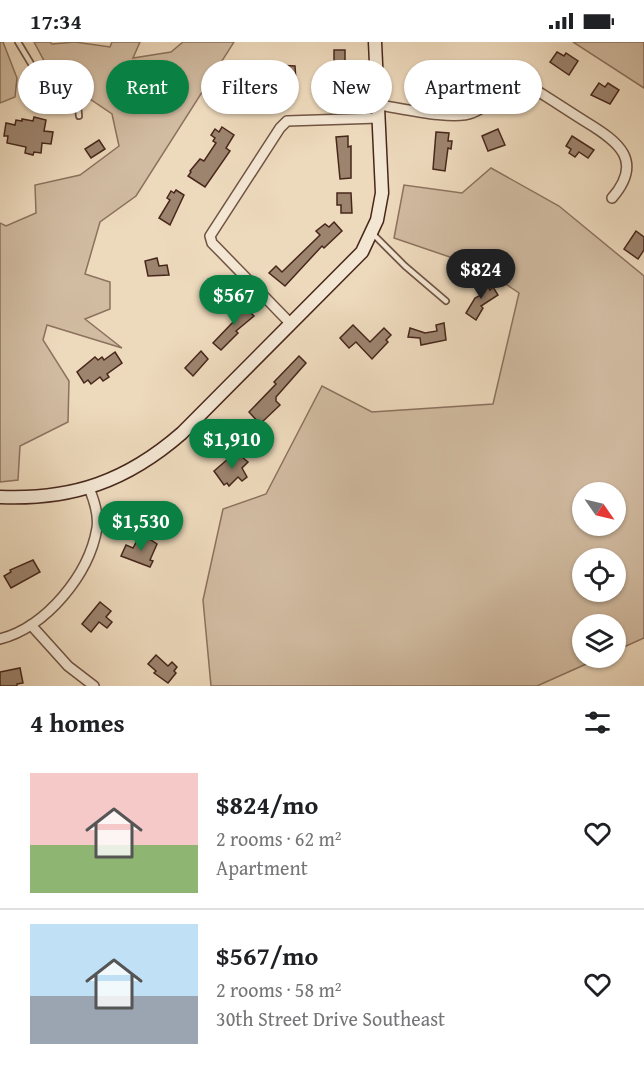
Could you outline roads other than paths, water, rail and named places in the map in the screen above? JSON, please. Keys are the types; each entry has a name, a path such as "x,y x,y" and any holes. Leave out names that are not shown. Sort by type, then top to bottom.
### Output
{"main road":[{"path":"375,42 376,60"},
{"path":"0,497 46,496 89,488 131,470 167,446 353,262 372,233 381,205 379,114"}],"street":[{"path":"392,113 458,116 471,114 509,90 528,87 620,145 629,164 622,188 612,198"},
{"path":"291,324 217,249 210,236 273,138 287,121 359,114"},
{"path":"0,639 31,625 62,597 91,550 97,526 95,503 89,488"},
{"path":"31,625 68,666 94,686"}],"lane":[{"path":"18,42 39,77 78,106 79,116"},
{"path":"372,233 446,302"}]}
